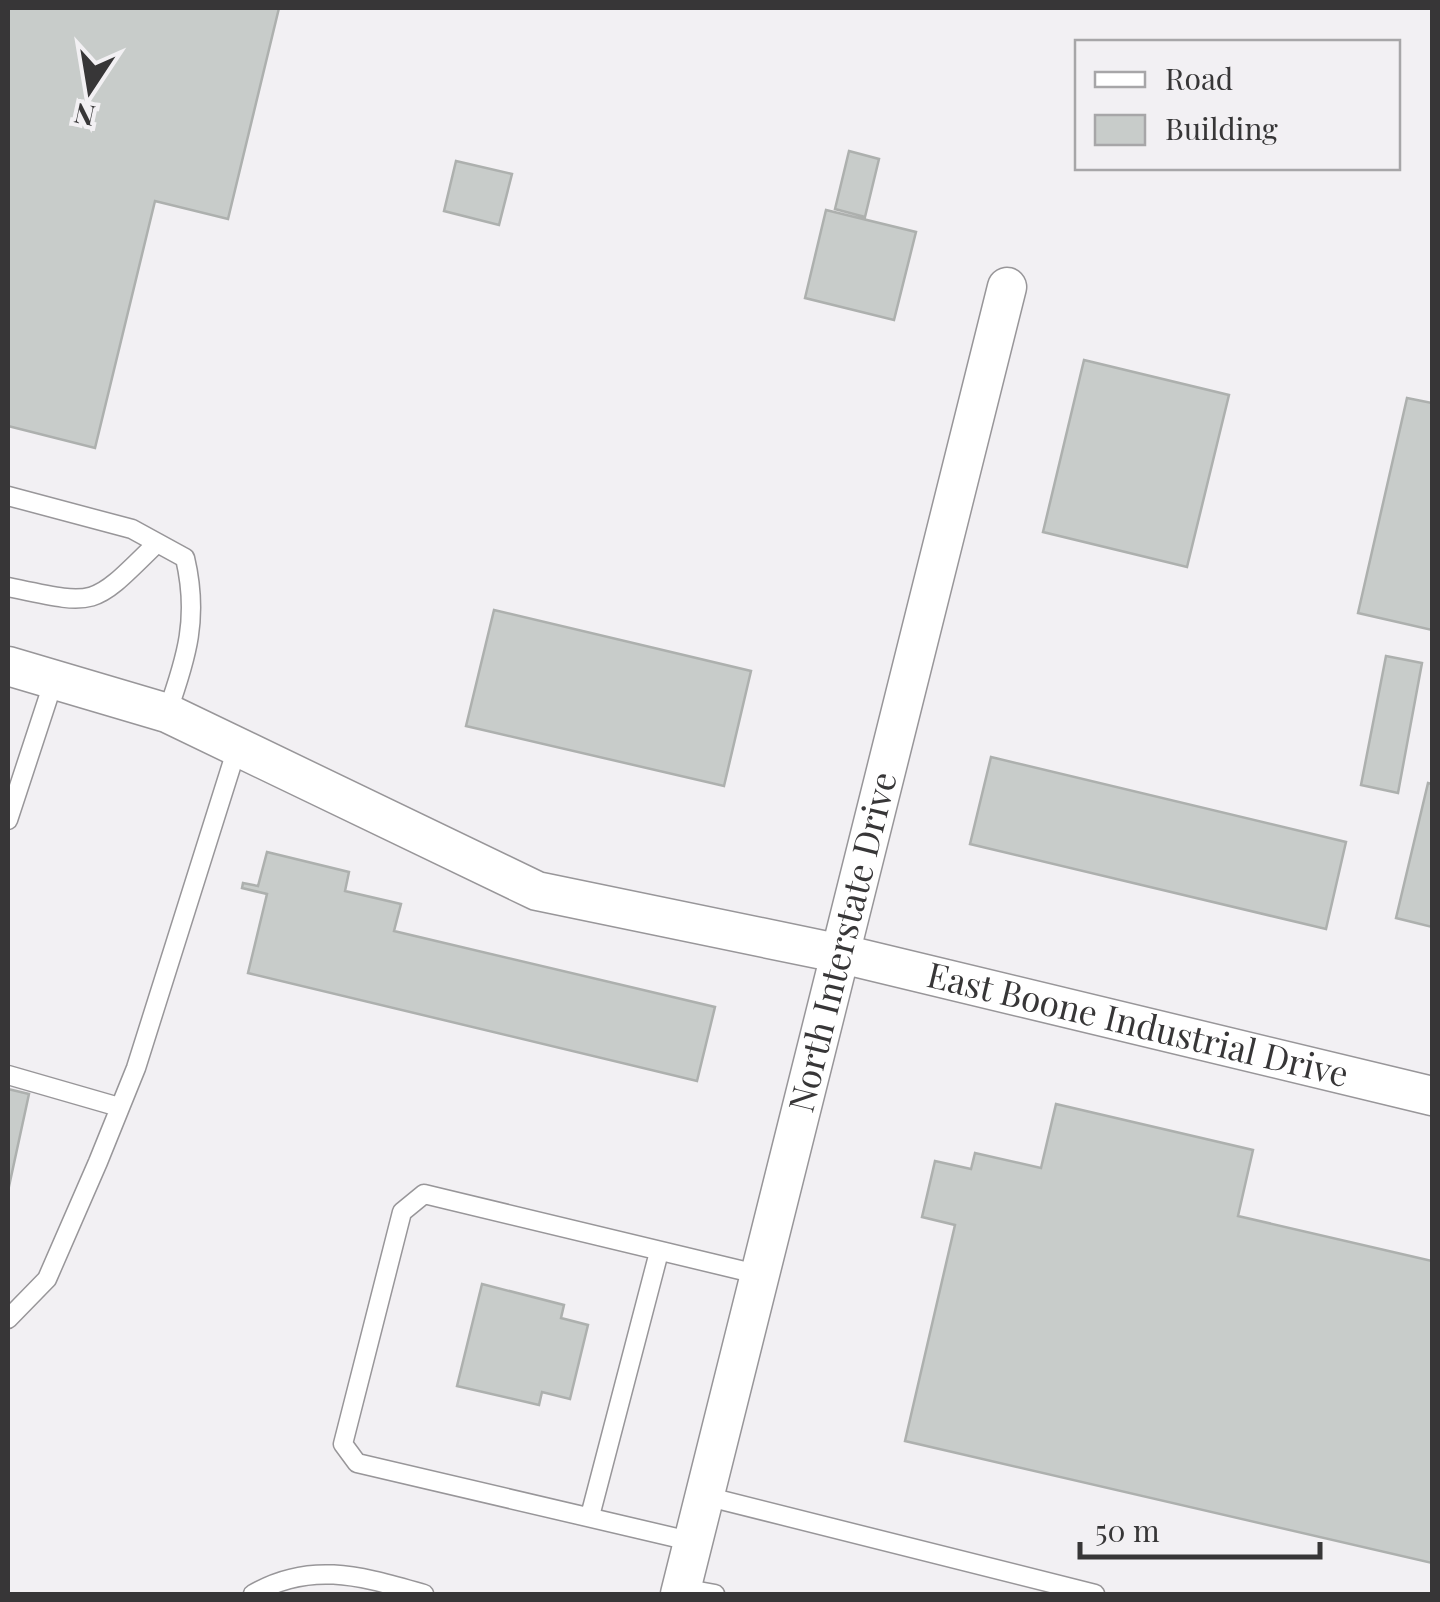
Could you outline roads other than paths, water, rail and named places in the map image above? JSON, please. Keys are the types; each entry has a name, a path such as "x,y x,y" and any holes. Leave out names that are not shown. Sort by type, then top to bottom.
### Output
{"street":[{"name":"North Interstate Drive","path":"692,1592 694,1542 705,1496 1007,287"},
{"name":"East Boone Industrial Drive","path":"8,666 167,714 537,891 842,954 1432,1096"}],"lane":[{"path":"8,496 132,529 185,558 195,600 184,664 167,714"},
{"path":"8,587 82,603 111,588 157,542"},
{"path":"8,820 54,680"},
{"path":"8,1319 47,1279 136,1068 237,748"},
{"path":"8,1075 119,1108"},
{"path":"694,1542 356,1464 343,1444 402,1212 424,1194 761,1275"},
{"path":"590,1516 659,1252"},
{"path":"705,1496 1095,1594"},
{"path":"253,1594 273,1583 331,1571 424,1594"}]}
